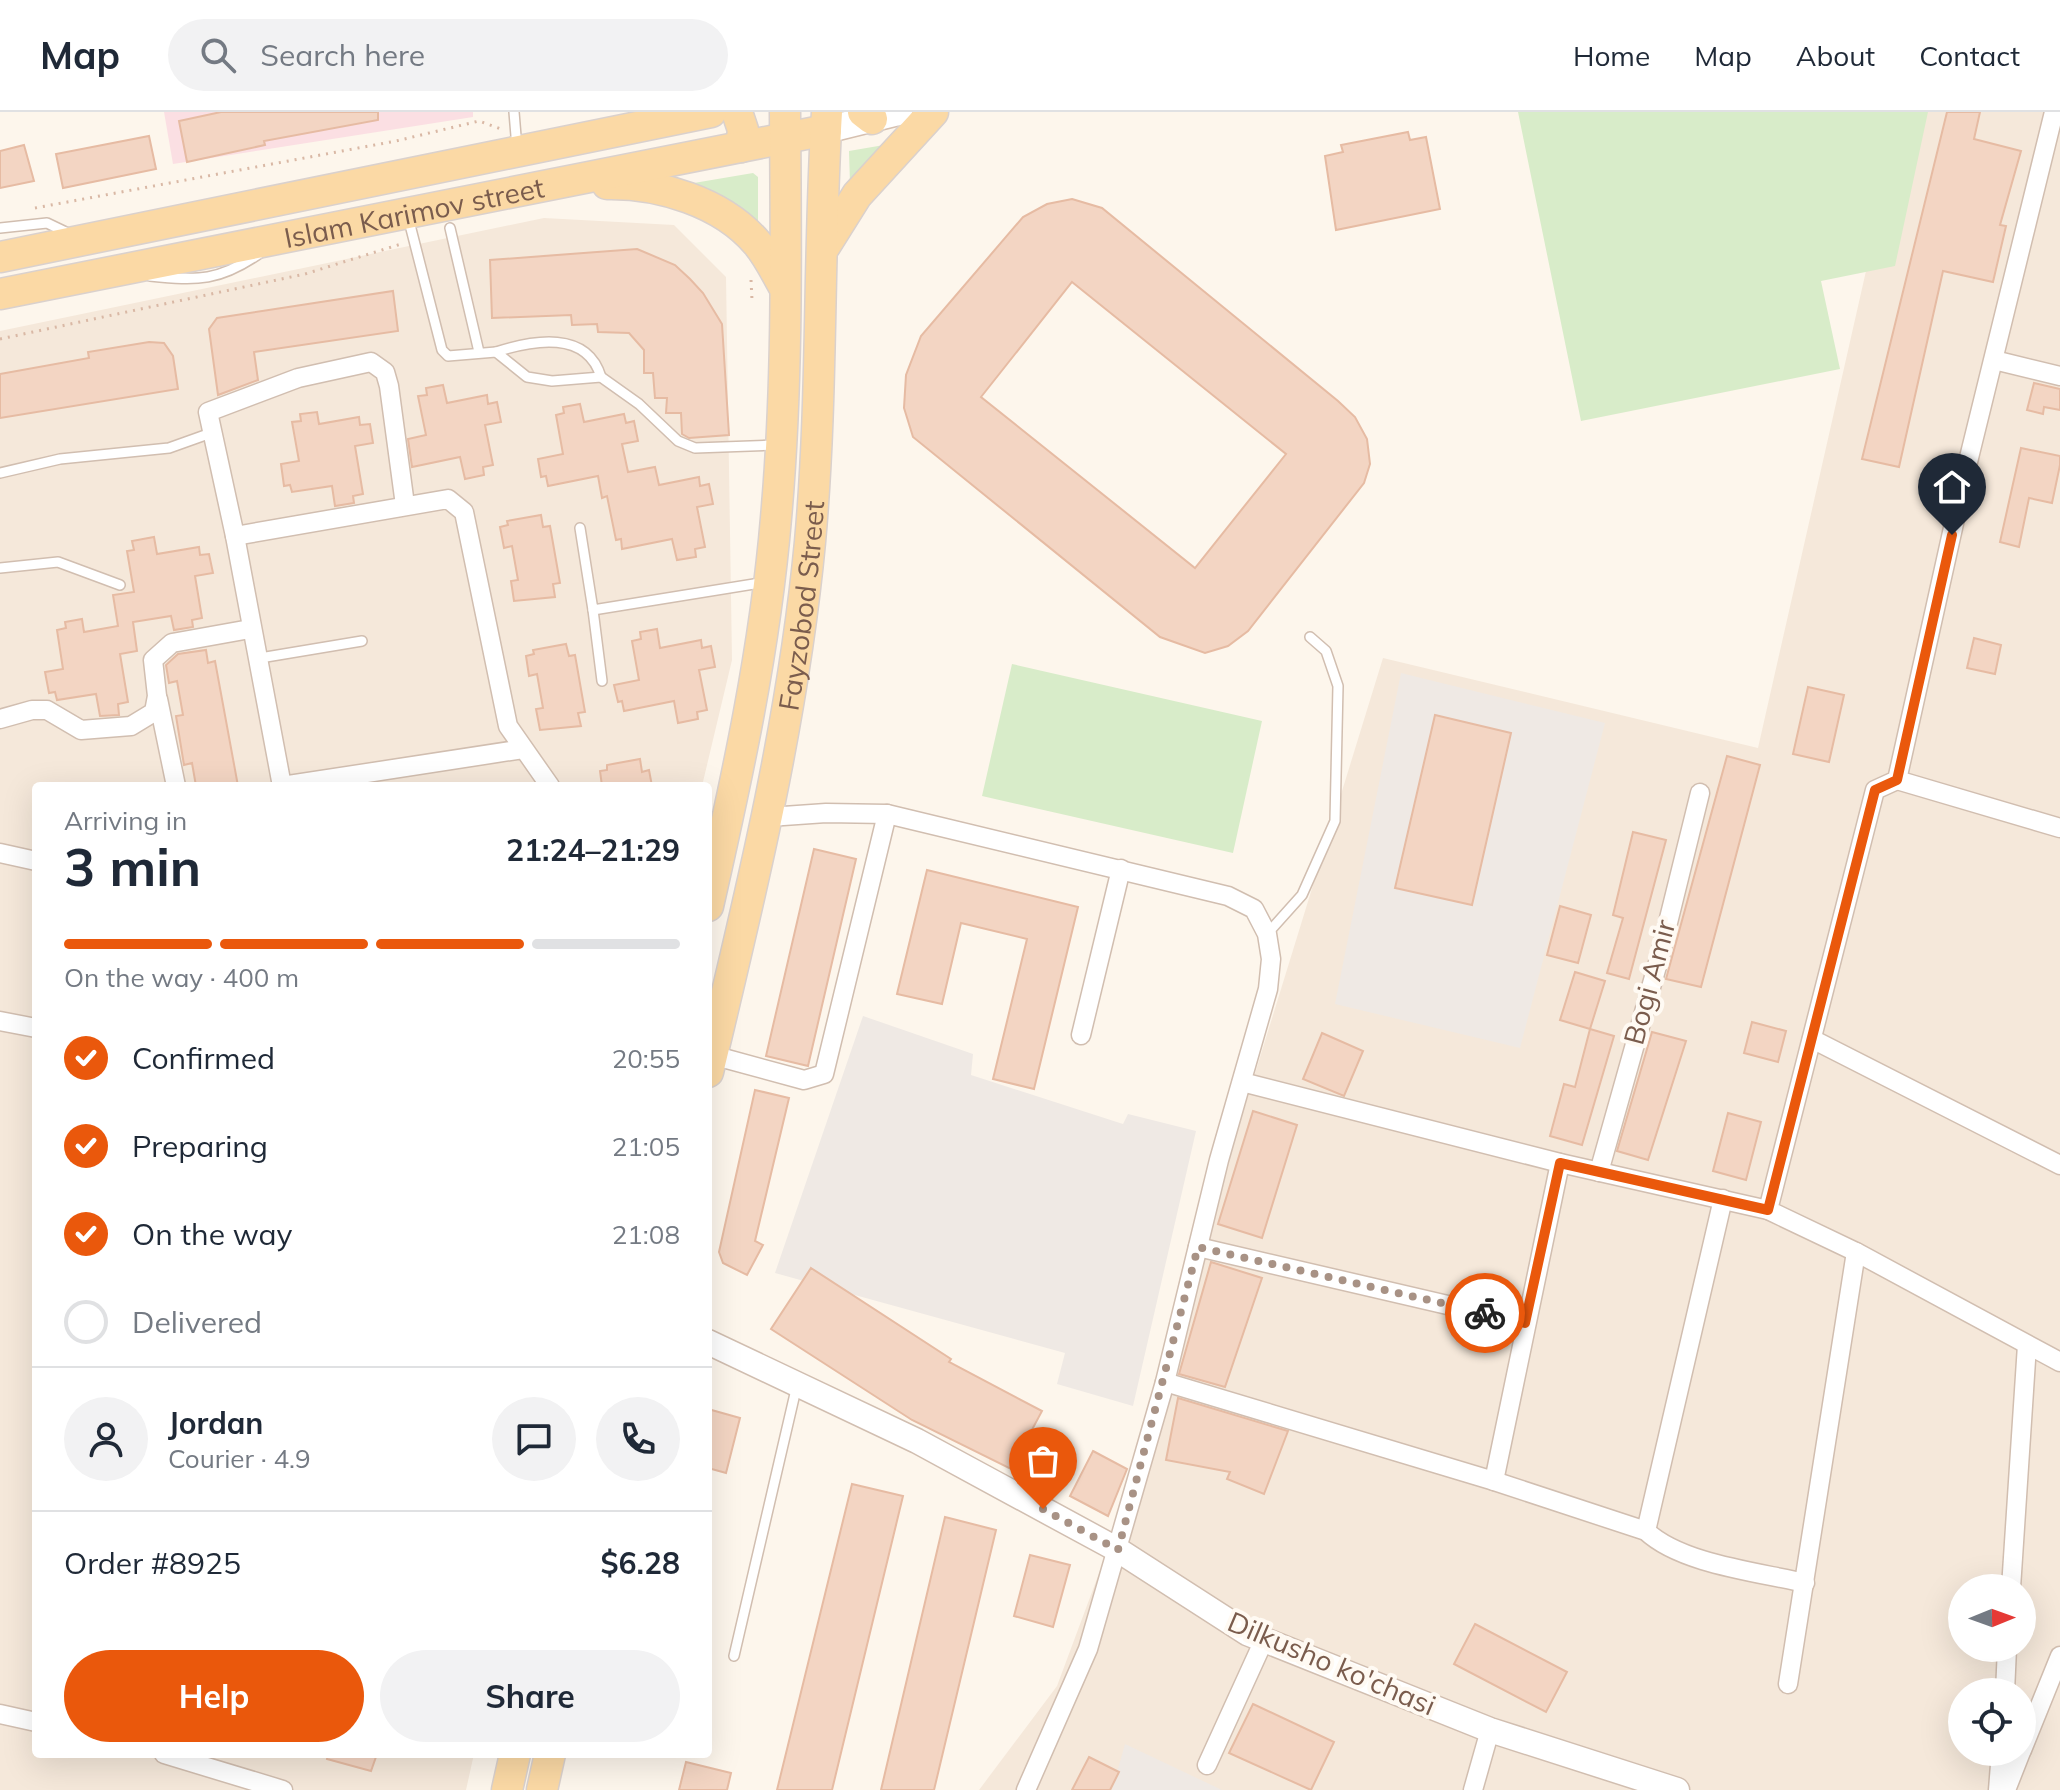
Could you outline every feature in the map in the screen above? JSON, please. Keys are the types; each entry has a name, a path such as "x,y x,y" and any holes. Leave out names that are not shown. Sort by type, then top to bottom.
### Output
{"main road":[{"path":"575,141 625,112"},
{"name":"Islam Karimov street","path":"0,257 711,112"},
{"path":"737,112 743,130 741,147"},
{"path":"824,248 857,195 933,112"},
{"path":"826,121 878,114"},
{"name":"Islam Karimov street","path":"0,294 741,147 785,125 826,121"},
{"name":"Fayzobod Street","path":"712,1056 769,817 810,542 824,248 826,121"},
{"name":"Fayzobod Street","path":"712,882 746,738 769,582 781,444 785,125"},
{"path":"541,185 633,183 692,199 717,211 756,242 784,288"},
{"path":"507,1790 514,1758"},
{"path":"542,1790 549,1758"}],"street":[{"path":"1897,780 2054,112"},
{"path":"1994,360 2060,376"},
{"path":"281,782 260,658 250,629 235,536 208,412 298,378 371,362 385,372 389,386 405,505"},
{"path":"235,536 448,499 464,512 508,726 547,782"},
{"path":"175,782 157,696 153,660 172,643 250,629"},
{"path":"0,719 32,710 47,710 81,730 131,726 154,712 157,696"},
{"path":"308,782 523,749"},
{"path":"1768,1210 1875,790 1897,780 2060,828"},
{"path":"1599,1172 1659,959 1700,793"},
{"path":"769,817 826,813 887,814 1228,896 1254,909 1267,934 1271,974 1118,1550 1088,1649 1026,1790"},
{"path":"712,1064 804,1080 824,1074 887,814"},
{"path":"0,853 32,860"},
{"path":"1081,1035 1121,869"},
{"path":"0,1021 32,1027"},
{"path":"1812,1039 2060,1165"},
{"path":"1242,1082 1560,1163 1768,1210 1856,1252 2060,1362"},
{"path":"1494,1481 1560,1163"},
{"path":"1646,1531 1723,1199"},
{"path":"1198,1247 1525,1323"},
{"path":"1788,1684 1856,1252"},
{"name":"Dilkusho ko'chasi","path":"712,1344 917,1441 1118,1550 1247,1633 1490,1730 1663,1788"},
{"path":"2012,1574 2027,1345"},
{"path":"1165,1382 1494,1481 1646,1531 1660,1544 1690,1555 1805,1583"},
{"path":"1207,1765 1264,1640"},
{"path":"2036,1717 2059,1661"},
{"path":"0,1714 32,1721"},
{"path":"1473,1790 1490,1730"},
{"path":"177,1758 279,1790"},
{"path":"1998,1790 2000,1766"},
{"path":"2006,1790 2016,1766"}],"lane":[{"path":"514,112 517,154"},
{"path":"407,212 442,350 457,357 544,342 566,343 582,348 598,365 601,377"},
{"path":"0,228 47,223 81,242"},
{"path":"450,228 479,352"},
{"path":"496,352 527,377 552,381 601,377 639,404 678,441 695,448 781,444"},
{"path":"0,473 60,459 169,448 211,433"},
{"path":"580,528 602,681"},
{"path":"0,568 58,562 120,585"},
{"path":"593,610 769,582"},
{"path":"1267,934 1302,895 1335,821 1338,686 1326,651 1310,637"},
{"path":"260,658 362,641"},
{"path":"734,1656 798,1382"}],"path":[{"path":"27,210 396,141 479,121"},
{"path":"0,339 305,274 407,242"},
{"path":"750,275 752,300"}],"shaded area":[{"path":"164,112 473,112 473,117 173,164"},
{"path":"1902,112 2060,112 2060,1790 979,1790 1057,1686 1111,1541 1383,658 1758,748"},
{"path":"544,218 674,225 726,277 732,660 703,782 32,782 32,1758 473,1758 466,1790 0,1790 0,331"},
{"path":"1401,673 1605,723 1520,1048 1335,1004"},
{"path":"863,1016 973,1054 971,1075 1123,1124 1128,1114 1196,1131 1133,1406 1057,1384 1065,1353 775,1273"},
{"path":"1125,1744 1222,1790 1112,1790"}],"green space":[{"path":"1518,112 1928,112 1895,266 1821,281 1840,369 1581,421"},
{"path":"884,145 850,184 849,151"},
{"path":"753,173 758,177 758,225 688,184"},
{"path":"1012,664 1262,721 1233,853 982,796"}],"building":[{"path":"221,112 378,112 378,120 264,141 265,145 187,162 179,121"},
{"path":"1947,112 1980,112 1974,139 2021,151 2000,225 2006,226 1993,282 1943,271 1899,467 1862,459"},
{"path":"1408,132 1410,140 1426,137 1440,209 1336,230 1325,156 1343,152 1341,145"},
{"path":"149,136 156,169 63,188 56,154"},
{"path":"24,145 34,181 0,188 0,151"},
{"path":"1072,199 1102,208 1338,401 1355,417 1367,439 1370,464 1364,483 1248,631 1228,646 1205,653 1160,637 913,437 904,408 906,375 921,336 1023,217 1047,204","holes":["1072,282 1286,454 1195,568 981,397"]},
{"path":"637,249 675,265 703,293 722,324 729,435 689,438 682,434 681,413 666,413 667,398 655,398 653,373 644,373 644,350 629,333 598,332 597,324 572,325 571,315 492,318 490,260"},
{"path":"393,291 398,331 254,352 258,380 218,395 209,329 217,318"},
{"path":"149,342 164,343 173,356 178,389 0,418 0,374 89,358 88,352"},
{"path":"2034,383 2060,389 2060,410 2044,407 2043,414 2027,410"},
{"path":"443,385 447,403 487,395 488,404 497,402 501,422 485,425 493,465 483,467 484,475 465,479 460,457 412,467 408,439 426,435 418,396 427,395 426,388"},
{"path":"580,404 584,422 624,414 626,423 634,421 638,441 622,444 628,472 655,467 659,485 699,477 700,486 709,484 713,504 697,507 705,547 695,549 696,557 677,560 672,539 622,549 621,539 616,540 607,496 602,498 598,476 548,486 546,476 541,477 538,459 563,454 556,415 564,413 563,407"},
{"path":"317,412 319,424 359,417 360,425 370,424 373,443 355,446 363,494 353,496 354,503 335,506 332,486 292,492 290,485 284,486 281,464 299,461 292,422 301,421 300,414"},
{"path":"2021,448 2060,456 2060,465 2052,503 2029,498 2019,547 2000,542"},
{"path":"541,515 543,527 550,526 560,583 553,584 555,597 514,601 511,581 518,580 512,546 504,548 500,527 508,525 507,521"},
{"path":"154,537 157,554 199,547 200,555 209,554 213,573 195,576 202,618 192,620 193,627 174,630 171,616 133,622 137,651 120,654 128,702 118,704 119,715 100,716 96,694 57,700 55,692 49,693 45,672 63,669 57,630 66,628 65,622 82,619 84,632 118,626 113,595 134,592 127,551 134,550 132,541"},
{"path":"657,629 660,648 701,640 702,648 711,646 715,667 699,670 707,710 697,712 698,719 678,723 674,701 624,711 622,701 618,702 614,685 639,680 632,641 641,639 640,632"},
{"path":"1974,638 2001,645 1995,674 1967,668"},
{"path":"566,644 569,656 575,655 585,712 578,713 581,726 540,730 536,709 543,708 537,674 529,676 526,656 534,654 533,650"},
{"path":"206,650 208,663 215,661 237,782 195,782 192,763 184,765 176,716 183,715 177,681 169,683 166,665 178,654"},
{"path":"1808,687 1844,695 1829,762 1793,754"},
{"path":"1435,715 1511,733 1472,905 1395,888"},
{"path":"1727,756 1760,765 1701,987 1666,979"},
{"path":"640,759 642,772 649,770 651,782 601,782 600,771 607,770 607,765"},
{"path":"1633,832 1666,840 1629,979 1607,973 1623,918 1613,915"},
{"path":"814,849 856,859 808,1066 766,1056"},
{"path":"927,870 1078,907 1034,1089 993,1079 1027,939 961,923 942,1004 897,994"},
{"path":"1560,906 1591,915 1578,963 1547,955"},
{"path":"1575,972 1605,981 1590,1029 1560,1020"},
{"path":"1752,1022 1786,1031 1778,1062 1744,1053"},
{"path":"1590,1029 1614,1036 1582,1145 1550,1136 1564,1084 1575,1087"},
{"path":"1652,1032 1686,1041 1648,1160 1617,1151"},
{"path":"1322,1033 1363,1051 1344,1096 1303,1079"},
{"path":"755,1090 789,1098 755,1241 763,1245 747,1275 723,1263 719,1252"},
{"path":"1253,1111 1297,1125 1262,1238 1218,1224"},
{"path":"1728,1113 1761,1122 1746,1180 1713,1171"},
{"path":"1211,1262 1262,1278 1225,1387 1179,1374"},
{"path":"811,1268 951,1359 949,1362 1042,1411 1011,1469 912,1420 771,1329"},
{"path":"1178,1398 1288,1431 1264,1494 1227,1479 1230,1472 1166,1460"},
{"path":"712,1410 740,1418 726,1473 712,1469"},
{"path":"1093,1451 1127,1469 1108,1516 1070,1496"},
{"path":"852,1484 903,1496 832,1790 777,1790"},
{"path":"945,1517 996,1530 934,1790 881,1790"},
{"path":"1030,1555 1070,1565 1053,1627 1014,1616"},
{"path":"1475,1624 1567,1672 1546,1712 1454,1664"},
{"path":"1253,1704 1334,1742 1311,1790 1229,1753"},
{"path":"1089,1757 1119,1772 1110,1790 1072,1790"},
{"path":"327,1758 376,1758 371,1771"},
{"path":"686,1762 731,1773 727,1790 679,1790"}],"way so far":[{"path":"1043,1509 1118,1550 1165,1382 1198,1247 1485,1313"}],"route":[{"path":"1485,1313 1525,1323 1560,1163 1768,1210 1875,790 1897,780 1952,535"}]}
